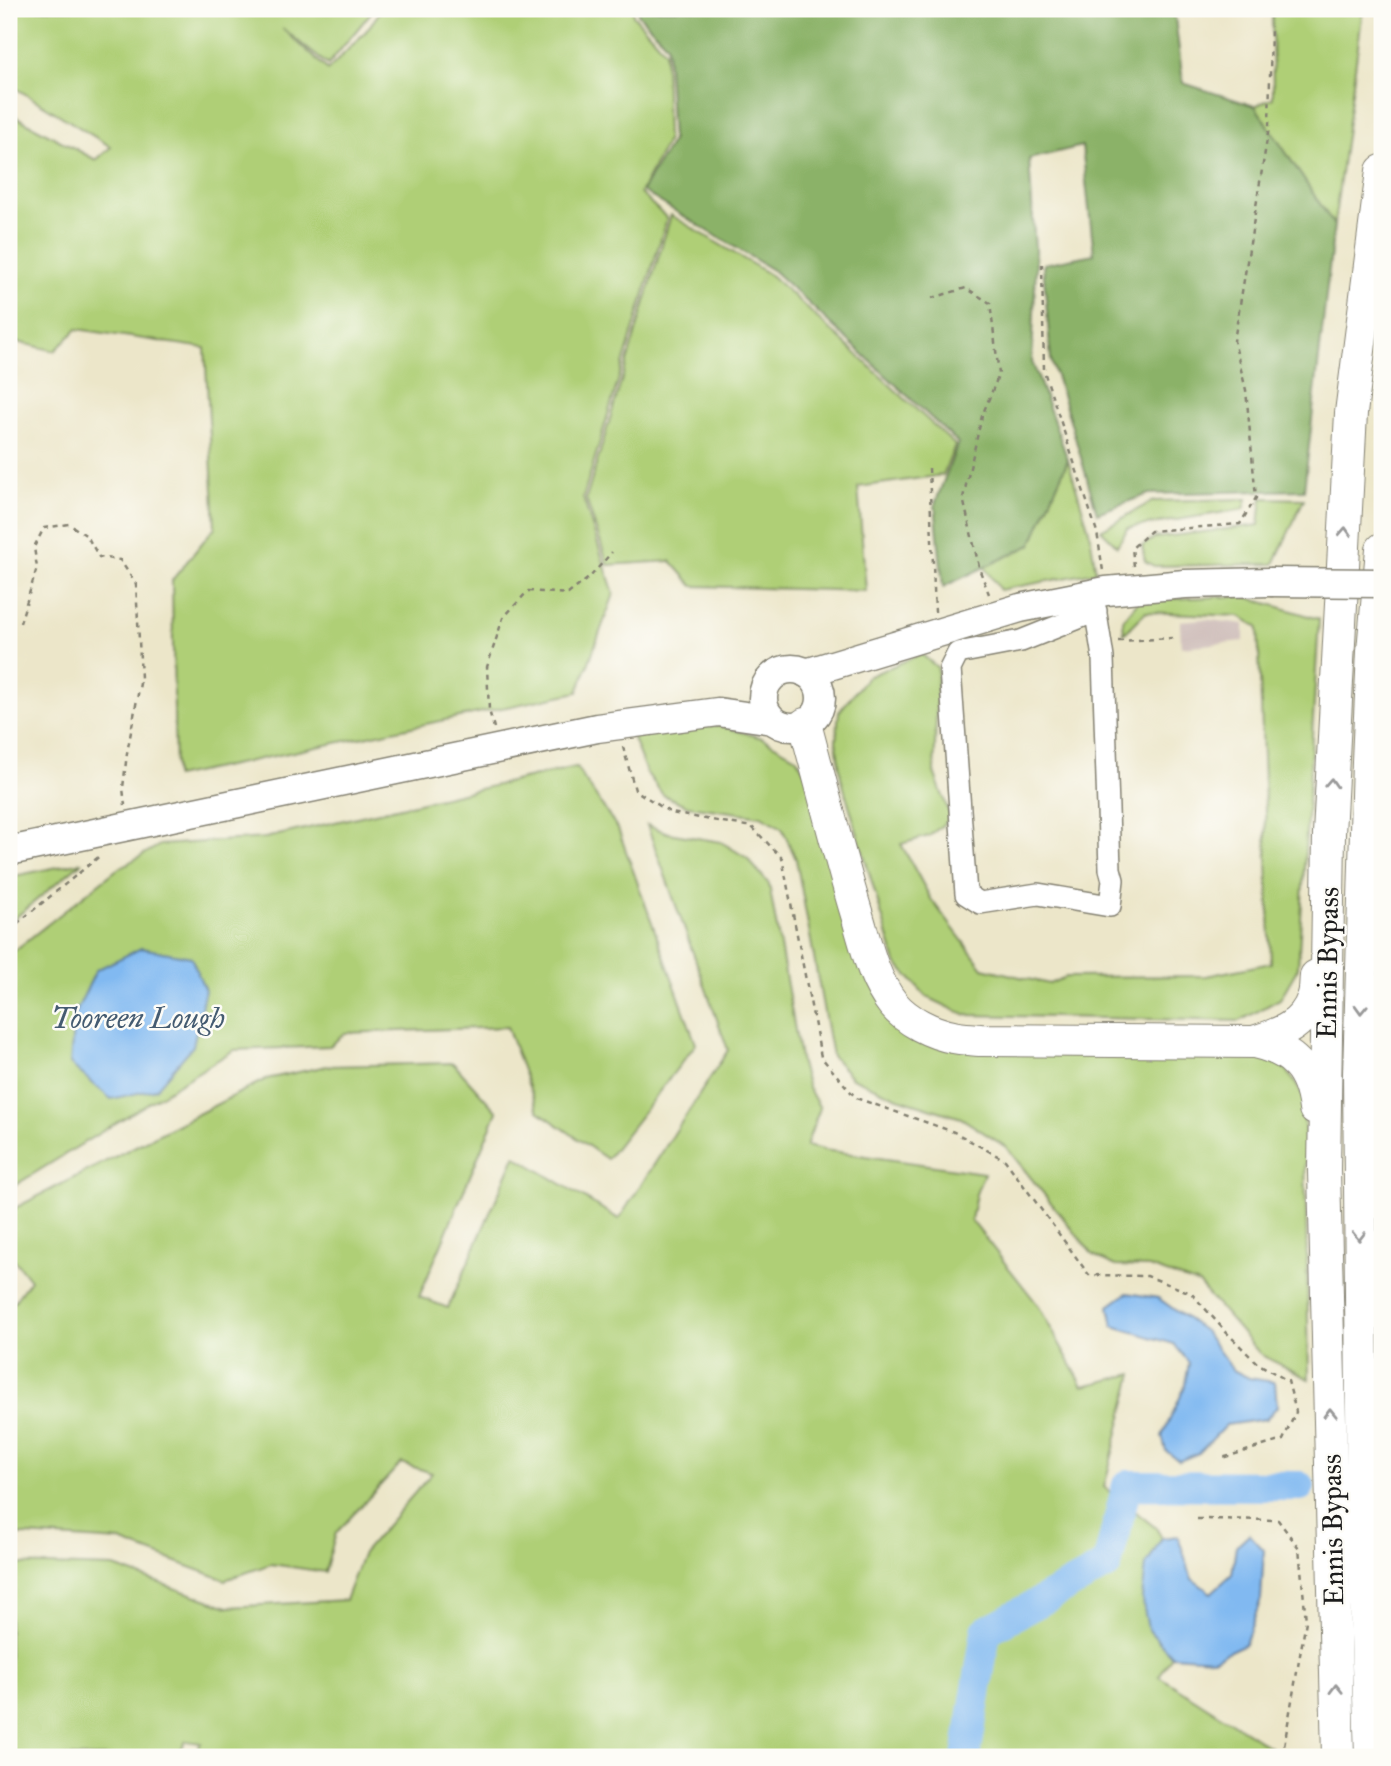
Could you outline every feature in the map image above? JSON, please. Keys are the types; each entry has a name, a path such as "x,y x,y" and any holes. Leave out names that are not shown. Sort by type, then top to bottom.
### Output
{"highway":[{"name":"Ennis Bypass","path":"1338,1757 1324,1170 1329,834 1351,413 1382,171"},
{"name":"Ennis Bypass","path":"1371,1757 1363,1513 1359,1074 1373,650 1382,549"},
{"path":"813,713 850,893 872,964 880,985 894,1005 908,1018 952,1037 980,1040 1254,1042 1271,1046 1297,1062 1307,1076 1313,1094 1324,1170"},
{"path":"1254,1042 1291,1028 1304,1015 1314,998 1329,834"}],"main road":[{"path":"806,673 1020,608 1098,599 1137,589 1185,584 1382,583"},
{"path":"9,851 597,727 718,712 773,720 784,726 797,726 813,713 859,658"},
{"path":"773,720 766,711 764,689 770,678 780,671 794,669 806,673 815,681 820,691 813,713"},
{"path":"718,712 764,689"}],"lane":[{"path":"1098,599 1103,659 1110,869 1113,880 1110,906 1038,894 980,903 966,894 950,669 958,653 1021,641 1098,599"}],"path":[{"path":"1137,589 1132,548 1152,531 1240,524 1256,498 1247,390 1234,341 1269,127 1272,26"},
{"path":"1042,264 1044,371 1097,532 1098,599"},
{"path":"932,298 966,288 990,303 999,374 982,416 962,498 980,571 997,615"},
{"path":"929,468 936,634"},
{"path":"20,622 37,568 34,547 44,528 69,524 87,536 99,557 120,560 136,584 141,678 123,788 128,827"},
{"path":"500,748 489,710 486,667 503,618 528,591 568,594 590,577 612,552"},
{"path":"1115,641 1174,638"},
{"path":"617,725 635,790 671,813 752,827 782,858 821,1057 856,1098 954,1132 1005,1160 1088,1275 1147,1276 1191,1293 1257,1363 1288,1381 1296,1412 1283,1440 1222,1458"},
{"path":"9,930 104,853"},
{"path":"1197,1519 1278,1520 1299,1548 1306,1621 1282,1757"}],"shaded area":[{"path":"1203,619 1244,624 1244,641 1181,647 1180,621"}],"green space":[{"path":"9,9 374,9 328,65 282,28 328,70 366,31 382,9 633,9 633,15 665,51 667,141 640,193 667,218 583,498 614,594 578,692 175,777 172,580 215,527 205,348 77,329 55,351 9,340 9,113 96,160 111,147 9,84"},
{"path":"638,9 1062,9 1082,17 1090,9 1174,9 1183,83 1255,106 1334,225 1304,490 1149,494 1097,513 1051,360 1043,264 1094,254 1082,146 1029,159 1036,264 1032,361 1068,460 1031,545 943,587 935,504 958,443 774,271 642,191 672,141 667,45 638,14"},
{"path":"1272,9 1363,9 1334,225 1255,106 1273,98"},
{"path":"671,215 772,276 955,445 943,475 858,487 866,591 693,586 671,561 608,565 586,499"},
{"path":"1068,460 1090,534 1096,572 1000,590 984,567 1031,545"},
{"path":"1262,498 1304,499 1274,564 1154,566 1145,561 1142,546 1155,538 1259,525"},
{"path":"1247,499 1244,509 1128,528 1117,546 1101,530 1153,501"},
{"path":"1243,596 1319,619 1298,968 1280,999 1240,1021 965,1015 927,997 896,963 841,778 836,741 839,712 867,677 921,654 938,668 934,772 951,818 929,836 901,844 931,899 983,968 1049,984 1066,977 1206,976 1271,963 1258,627 1239,616 1146,612 1124,634 1123,620 1139,600"},
{"path":"718,725 762,738 796,757 812,784 900,1028 1255,1051 1287,1070 1304,1097 1309,1379 1261,1355 1199,1284 1149,1267 1115,1266 1093,1255 1006,1147 961,1118 898,1098 852,1078 832,1056 796,859 782,828 761,816 688,806 663,795 646,772 632,736"},
{"path":"576,767 618,829 696,1044 607,1159 538,1111 507,1027 345,1033 330,1046 234,1050 9,1189 9,955 116,870 160,845 265,838"},
{"path":"647,825 668,833 721,842 747,858 769,884 801,1064 808,1088 820,1108 806,1146 984,1173 976,1194 971,1220 1038,1305 1083,1386 1133,1374 1104,1487 1156,1528 1162,1538 1146,1565 1148,1629 1172,1656 1159,1676 1270,1747 1270,1757 193,1757 201,1743 186,1741 176,1757 9,1757 9,1564 114,1567 228,1607 345,1600 363,1553 432,1473 401,1463 336,1533 325,1572 271,1564 225,1580 120,1541 9,1534 9,1309 30,1280 9,1253 9,1211 266,1079 327,1066 453,1063 497,1112 419,1297 448,1308 515,1156 619,1219 728,1050"},
{"path":"82,862 9,923 9,877"}],"water":[{"name":"Tooreen Lough","path":"141,948 191,957 205,990 193,1046 156,1089 111,1099 70,1064 74,1016 96,970"},
{"path":"1127,1293 1158,1298 1204,1331 1233,1370 1249,1378 1275,1382 1277,1407 1266,1419 1226,1425 1199,1453 1179,1461 1166,1451 1162,1436 1184,1389 1189,1363 1174,1344 1113,1326 1109,1306"},
{"path":"1249,1534 1264,1550 1261,1599 1245,1644 1213,1659 1172,1656 1148,1629 1142,1598 1146,1565 1162,1538 1178,1536 1192,1579 1211,1593 1232,1574 1236,1546"}],"waterway":[{"path":"966,1757 986,1631 1107,1565 1127,1485 1300,1486"}]}
